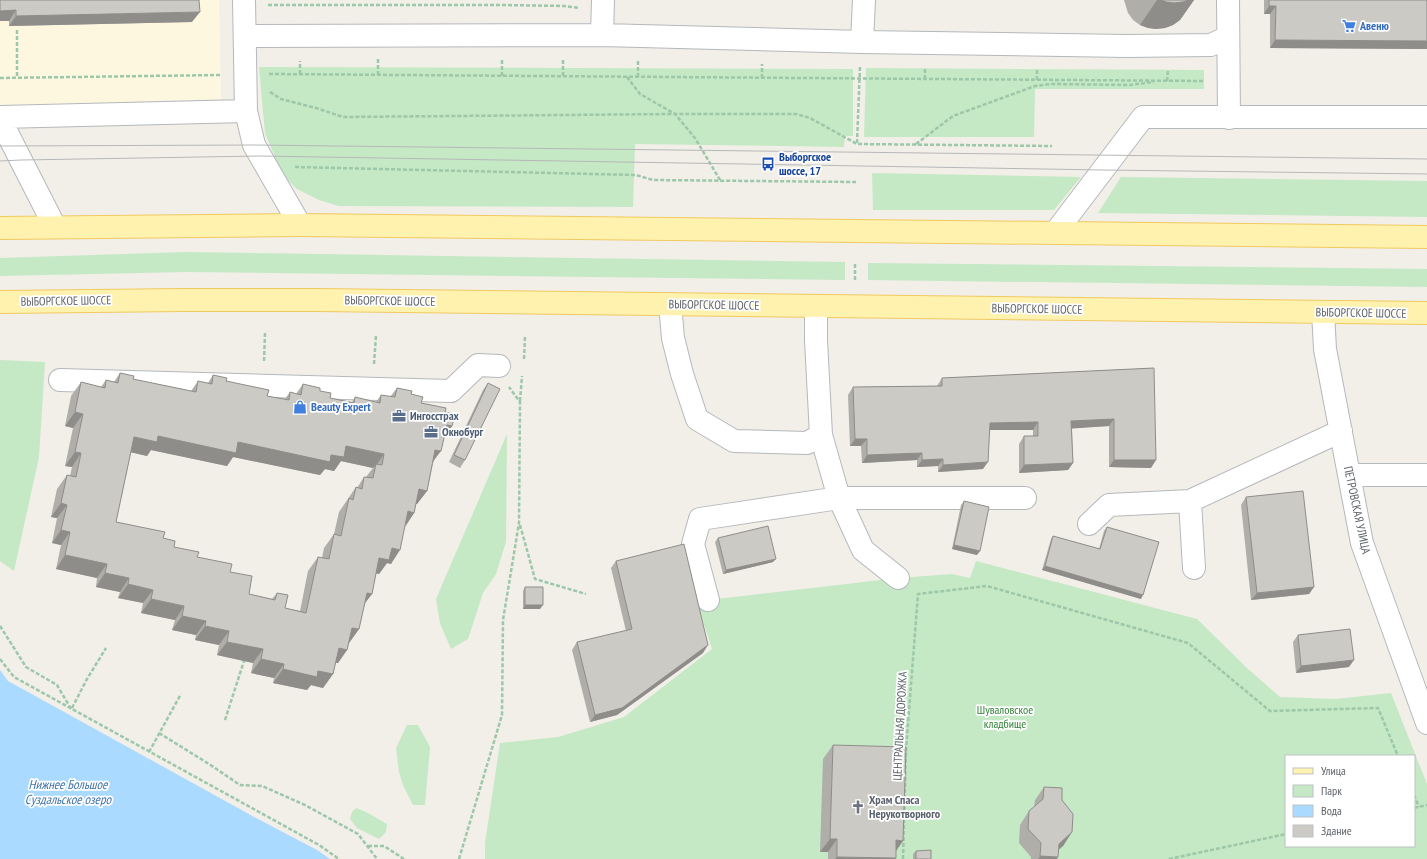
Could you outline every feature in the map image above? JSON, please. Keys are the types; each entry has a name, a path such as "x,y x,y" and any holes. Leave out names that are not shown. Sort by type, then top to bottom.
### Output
{"main road":[{"path":"0,228 300,225 1427,237"},
{"name":"ВЫБОРГСКОЕ ШОССЕ","path":"0,302 324,300 1427,313"}],"street":[{"path":"244,0 246,111 254,145 300,225"},
{"path":"602,35 603,0"},
{"path":"862,42 864,0"},
{"path":"1228,0 1229,118"},
{"path":"245,36 602,35 862,42 1126,46 1211,45 1228,37"},
{"path":"55,227 0,118 246,111"},
{"path":"1055,234 1143,117 1427,117"},
{"path":"670,304 673,338 682,374 697,419 734,441 807,443 821,435"},
{"path":"816,306 816,340 821,435 839,498 863,550 898,578"},
{"name":"ПЕТРОВСКАЯ УЛИЦА","path":"1323,312 1325,349 1362,543 1427,723"},
{"path":"60,380 451,391 478,365 499,366"},
{"path":"1089,524 1109,505 1190,501 1341,431"},
{"path":"1349,475 1427,475"},
{"path":"708,600 693,544 700,519 839,498 1025,498"},
{"path":"1190,501 1194,568"}],"path":[{"path":"17,30 17,78"},
{"path":"857,144 862,42"},
{"path":"246,75 281,99 343,117 796,114 810,118 857,144 1052,146"},
{"path":"0,78 246,75 1229,81"},
{"path":"627,77 640,94 675,114 695,138 720,181"},
{"path":"915,144 953,116 1035,86 1052,84 1130,85 1167,81"},
{"path":"266,166 636,175 653,180 856,182"},
{"path":"855,262 855,280"},
{"path":"373,389 376,335"},
{"path":"459,859 502,715 503,620 519,523 520,402 508,386"},
{"path":"519,523 535,579 586,594"},
{"name":"ЦЕНТРАЛЬНАЯ ДОРОЖКА","path":"903,859 906,750 918,594 987,586 1188,643 1270,711 1378,708 1398,755"},
{"path":"0,626 26,667 57,685 72,709"},
{"path":"72,709 87,679 106,648"},
{"path":"0,659 14,677 319,845 339,859"},
{"path":"225,720 244,661"},
{"path":"149,752 181,694"},
{"path":"159,733 240,785 262,786 306,804 358,834 377,859"},
{"path":"1415,797 1419,807"},
{"path":"1415,808 1427,805"},
{"path":"1169,859 1285,834"},
{"path":"367,846 384,846 404,859"}],"shaded area":[{"path":"0,0 219,0 221,99 0,106"}],"green space":[{"path":"259,67 853,69 853,136 845,136 844,147 635,144 633,207 339,206 319,200 297,189 282,174 265,133"},
{"path":"866,68 1204,70 1204,89 1035,89 1034,137 864,137"},
{"path":"872,173 1081,177 1054,210 873,210"},
{"path":"1121,177 1427,181 1427,217 1098,213"},
{"path":"186,252 845,262 845,280 186,272 0,276 0,258"},
{"path":"868,263 1427,269 1427,287 868,280"},
{"path":"0,360 45,362 39,457 14,571 0,561"},
{"path":"507,434 506,542 496,574 483,593 468,639 451,649 440,623 436,599"},
{"name":"Шуваловское кладбище","path":"976,561 1197,619 1248,669 1280,697 1336,699 1391,693 1427,784 1427,859 485,859 485,843 500,743 558,737 624,717 712,649 696,600 708,600 898,578 952,574 970,578"},
{"path":"407,725 418,725 430,747 425,805 413,805 403,785 399,772 396,748"},
{"path":"356,808 387,824 386,832 379,839 357,828 350,819 352,812"}],"water":[{"name":"Нижнее Большое Суздальское озеро","path":"0,670 8,681 317,850 330,859 0,859"}],"building":[{"path":"0,0 199,0 200,12 16,16 16,10 0,11"},
{"path":"1161,0 1189,0 1174,3"},
{"name":"Авеню","path":"1269,0 1427,0 1427,41 1275,40 1276,6 1269,6"},
{"path":"1154,368 1156,460 1114,460 1114,419 1071,421 1073,463 1024,465 1024,436 1038,436 1038,422 990,423 988,462 943,465 943,459 922,460 922,453 867,455 867,439 855,439 853,387 942,386 942,378"},
{"path":"120,373 134,376 133,379 196,392 198,381 212,384 213,375 227,378 226,381 269,390 267,396 289,400 290,392 301,395 303,384 320,388 320,391 331,393 330,398 354,403 355,397 380,403 381,395 395,397 397,388 412,391 411,394 423,397 421,403 446,408 445,412 455,414 452,426 447,425 441,451 435,450 427,491 419,489 414,513 408,511 400,550 392,548 389,560 379,558 372,594 367,593 359,629 352,628 347,650 339,648 333,674 318,671 317,677 283,669 284,664 261,659 263,649 227,642 229,631 205,626 206,621 182,616 184,606 151,599 153,590 128,584 129,578 105,573 107,564 65,555 70,532 61,530 67,505 61,503 67,475 76,477 81,453 75,452 83,414 75,412 81,382 105,388 106,380 118,383","holes":["158,436 236,453 238,442 330,462 331,455 344,457 346,446 384,454 382,465 376,464 373,478 364,477 362,489 356,487 353,500 349,498 341,536 334,534 329,559 318,557 306,613 285,608 288,595 277,593 275,600 249,594 252,576 230,572 232,564 197,557 199,552 174,547 175,541 163,538 165,532 116,522 134,437 157,442"]},
{"path":"488,383 500,389 465,460 454,455"},
{"path":"1303,491 1314,587 1257,593 1246,497"},
{"path":"964,501 989,507 980,551 954,545"},
{"path":"768,526 776,559 726,570 718,538"},
{"path":"1107,527 1159,542 1143,595 1045,566 1053,536 1100,549"},
{"path":"684,544 708,645 622,708 595,715 577,642 632,629 616,561"},
{"path":"525,587 543,587 543,605 525,605"},
{"path":"1350,629 1354,660 1301,666 1298,635"},
{"name":"Храм Спаса Нерукотворного","path":"833,745 906,747 903,841 896,840 896,858 837,857 837,839 830,839"},
{"path":"1044,787 1062,788 1062,800 1073,814 1072,832 1059,844 1058,857 1040,856 1041,843 1028,829 1029,811 1043,799"},
{"path":"931,850 931,859 916,859 916,851"}],"tram line":[{"path":"0,146 254,145 1427,159"},
{"path":"0,161 260,156 1427,174"}],"place":[{"name":"Авеню","path":"1349,26"},
{"name":"Выборгское шоссе, 17","path":"768,164"},
{"name":"Beauty Expert","path":"300,407"},
{"name":"Ингосстрах","path":"399,416"},
{"name":"Окнобург","path":"431,432"},
{"name":"Храм Спаса Нерукотворного","path":"858,807"}]}
